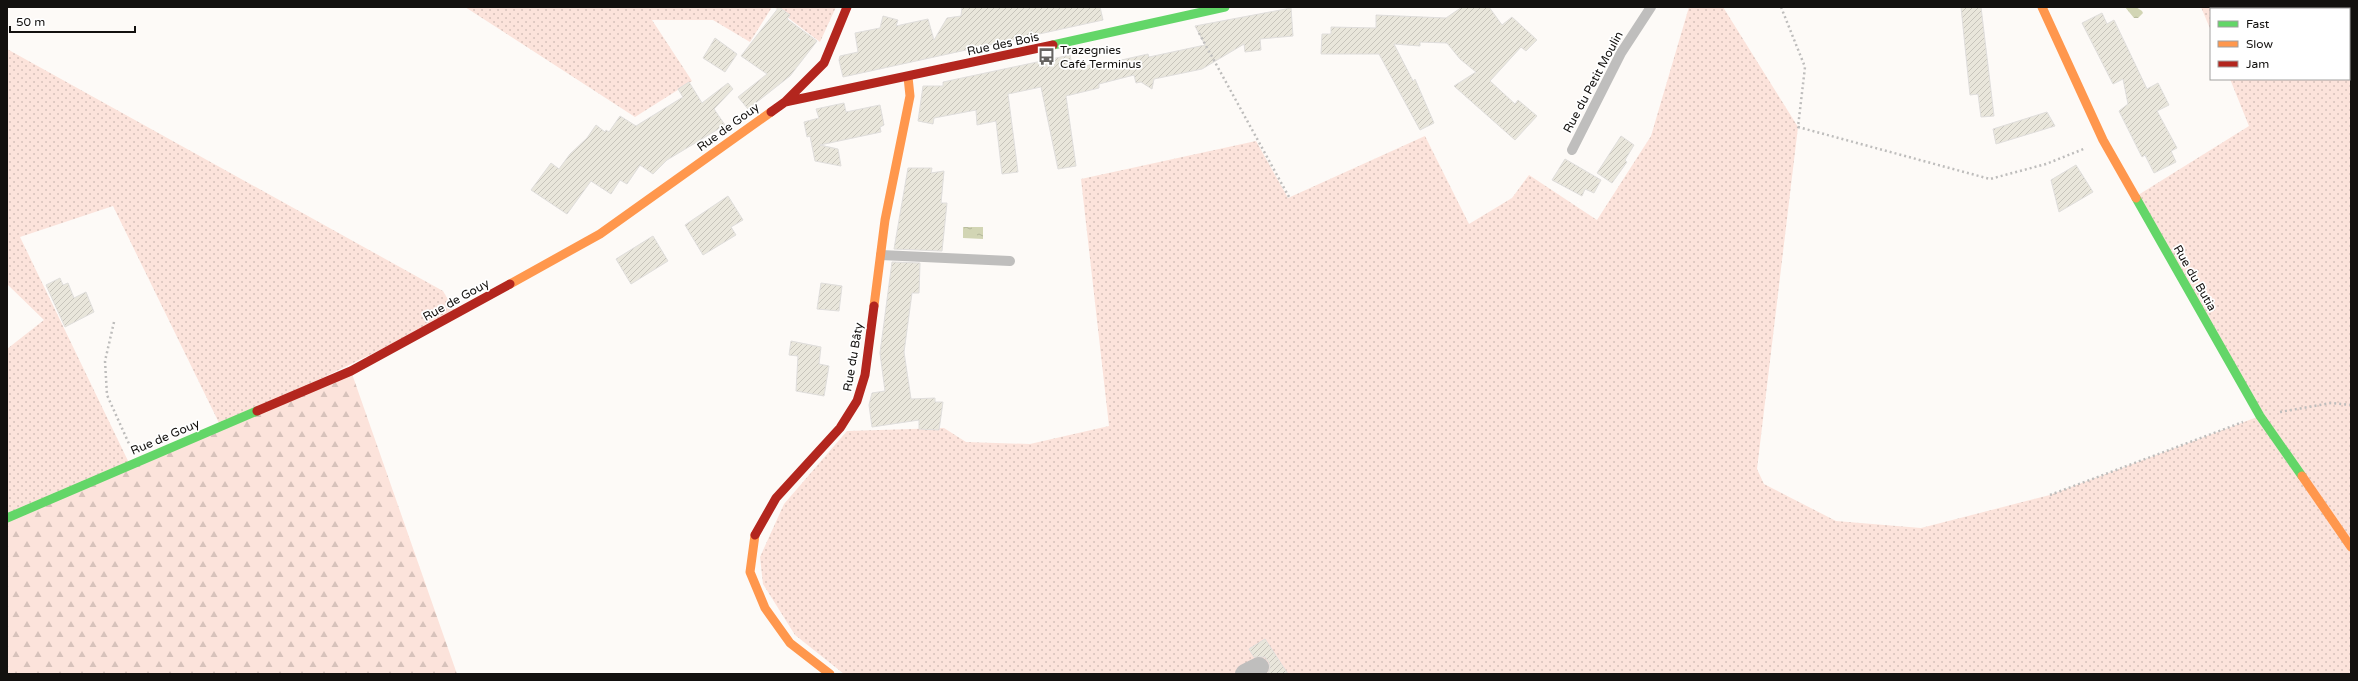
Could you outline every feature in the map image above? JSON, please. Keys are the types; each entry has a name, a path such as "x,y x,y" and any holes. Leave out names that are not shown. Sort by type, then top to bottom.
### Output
{"street":[{"name":"Rue de Gouy","path":"7,518 351,371 600,234 785,102 824,63 847,7"},
{"name":"Rue des Bois","path":"785,102 908,77 1225,7"},
{"name":"Rue du Butia","path":"2042,7 2103,140 2260,416 2351,547"},
{"name":"Rue du Bâty","path":"830,674 790,643 766,608 750,572 755,535 776,498 840,428 857,401 865,375 885,220 910,96 908,77"}],"lane":[{"name":"Rue du Petit Moulin","path":"1572,150 1621,53 1651,7"},
{"path":"881,255 1010,261"}],"path":[{"path":"1781,7 1805,67 1798,127 1990,179 2077,153 2103,140"},
{"path":"1189,14 1289,197"},
{"path":"114,322 105,361 107,395 138,462"},
{"path":"2050,494 2260,416 2331,403 2351,404"}],"green space":[{"path":"465,7 772,7 750,42 713,20 652,20 692,81 635,117"},
{"path":"774,7 836,7 820,42"},
{"path":"1689,7 1723,7 1798,127 1757,469 1764,484 1836,521 1921,528 2050,495 2260,416 2135,197 2249,126 2230,80 2350,80 2350,8 2210,8 2210,29 2201,7 2351,7 2351,674 844,674 795,635 763,584 760,557 784,504 847,431 944,428 966,442 1030,444 1109,426 1081,179 1256,141 1288,198 1425,136 1469,224 1512,198 1529,175 1597,220 1651,136"},
{"path":"7,49 443,291 456,313 221,427 113,206 20,237 130,465 7,518 7,349 44,320 7,284"},
{"path":"351,371 457,674 7,674 7,518"}],"water":[{"path":"2125,7 2136,7 2143,13 2138,18 2134,18"},
{"path":"963,227 983,227 983,239 963,238"}],"building":[{"path":"779,7 790,15 787,19 817,41 790,76 748,109 738,97 767,74 741,56"},
{"path":"962,7 1100,7 1103,20 843,77 839,60 840,56 858,52 855,33 880,28 883,16 898,20 896,26 928,19 934,40 947,18 961,16"},
{"path":"1462,7 1489,7 1502,25 1512,17 1537,40 1526,51 1521,47 1490,81 1515,104 1518,100 1537,116 1515,140 1454,86 1476,72 1460,59 1447,43 1420,42 1420,46 1394,44 1413,81 1415,79 1434,123 1420,130 1379,54 1321,54 1322,34 1331,34 1331,27 1376,28 1376,15 1446,18"},
{"path":"1961,7 1981,7 1994,116 1981,117 1978,94 1970,95"},
{"path":"1291,8 1293,36 1260,39 1261,50 1245,52 1244,44 1202,69 1154,79 1152,89 1141,82 1136,83 1134,75 1099,84 1099,88 1066,96 1076,166 1058,169 1041,87 1008,94 1018,172 1002,174 996,121 977,125 976,110 934,118 933,124 918,121 923,86 943,86 943,82 1070,55 1073,69 1094,64 1095,66 1148,54 1149,57 1205,45 1195,26"},
{"path":"2102,13 2107,24 2114,20 2147,89 2158,83 2169,105 2157,111 2177,148 2171,151 2176,162 2154,173 2145,155 2142,157 2119,111 2128,104 2123,79 2113,84 2082,23"},
{"path":"715,38 737,54 725,72 703,58"},
{"path":"689,82 702,103 728,83 733,89 714,109 725,125 667,160 653,174 640,165 627,184 620,180 611,194 591,181 567,214 531,190 551,163 559,169 570,154 587,138 596,125 605,132 606,130 609,132 620,116 636,126 683,97 678,89"},
{"path":"844,103 846,112 880,105 884,125 880,127 881,132 820,145 838,149 841,166 815,161 810,136 807,137 804,122 819,118 816,109"},
{"path":"2047,112 2055,126 1996,144 1993,129"},
{"path":"1621,136 1634,145 1625,160 1627,162 1612,183 1597,173"},
{"path":"1565,159 1601,180 1594,193 1585,189 1582,196 1552,180"},
{"path":"2076,165 2093,192 2059,212 2051,180"},
{"path":"908,168 932,168 931,173 944,171 941,203 947,203 942,251 894,249"},
{"path":"728,196 743,220 731,227 736,235 703,255 685,225"},
{"path":"653,236 668,261 631,284 616,259"},
{"path":"892,262 920,263 919,293 912,293 904,352 911,399 935,398 935,402 943,402 939,430 919,429 919,420 872,427 869,405 872,393 885,391 880,353"},
{"path":"60,278 63,285 68,283 74,298 86,292 94,312 65,327 46,285"},
{"path":"821,283 842,286 839,311 817,309"},
{"path":"791,341 821,347 819,364 829,366 824,396 796,391 798,356 789,355"},
{"path":"1265,639 1288,674 1268,674 1270,668 1269,662 1265,657 1254,657 1249,649"}],"traffic: fast":[{"path":"1053,45 1225,7"},
{"path":"2136,198 2260,416 2302,476"},
{"path":"7,518 257,411"}],"traffic: slow":[{"path":"2042,7 2103,140 2136,198"},
{"path":"874,306 885,220 910,96 908,77"},
{"path":"510,284 600,234 771,112"},
{"path":"2302,476 2351,547"},
{"path":"755,535 750,572 765,608 790,643 830,674"}],"traffic: jam":[{"path":"771,112 785,102 824,63 847,7"},
{"path":"785,102 1053,45"},
{"path":"257,411 351,371 510,284"},
{"path":"755,535 776,498 840,428 857,401 865,375 874,306"}],"place":[{"name":"Trazegnies Café Terminus","path":"1047,57"}]}
